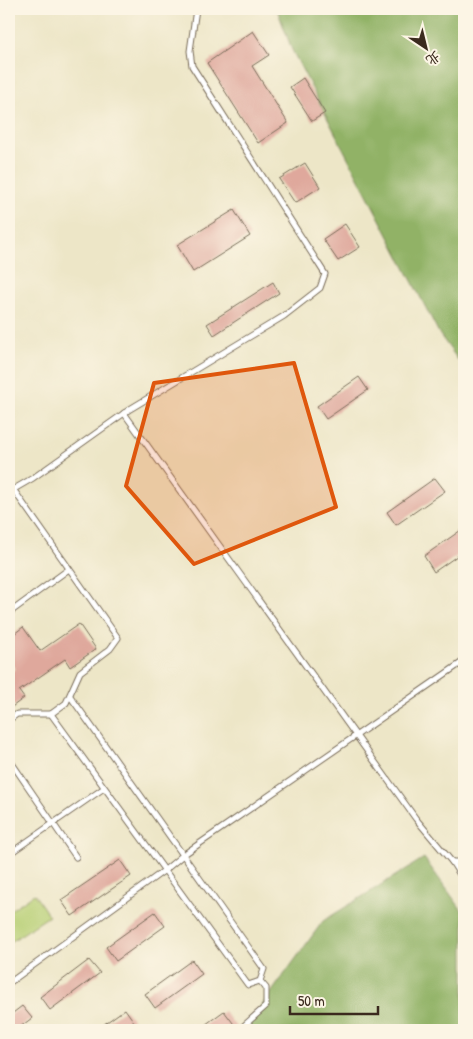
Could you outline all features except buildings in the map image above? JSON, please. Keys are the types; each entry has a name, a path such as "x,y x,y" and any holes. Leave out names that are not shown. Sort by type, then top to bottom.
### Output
{"lane":[{"path":"9,720 16,714 51,714 66,703 80,672 110,649 118,638 11,491 33,478 124,413 284,316 320,288 325,274 192,66 190,51 196,9"},
{"path":"124,413 356,737 416,819 452,862 464,881"},
{"path":"9,613 69,569"},
{"path":"9,982 165,870 183,855 464,662"},
{"path":"70,696 264,969 260,981"},
{"path":"51,714 248,985 260,981"},
{"path":"9,759 76,857"},
{"path":"9,854 104,788"},
{"path":"452,862 464,862"},
{"path":"239,1030 266,1006 266,988 260,981"}],"highlighted area":[{"path":"294,363 336,507 194,564 126,486 154,383"}],"green space":[{"path":"277,9 464,9 464,368 440,335 292,50"},
{"path":"424,858 464,913 464,1030 244,1030 323,921"},
{"path":"34,894 49,916 9,943 9,911"}]}
